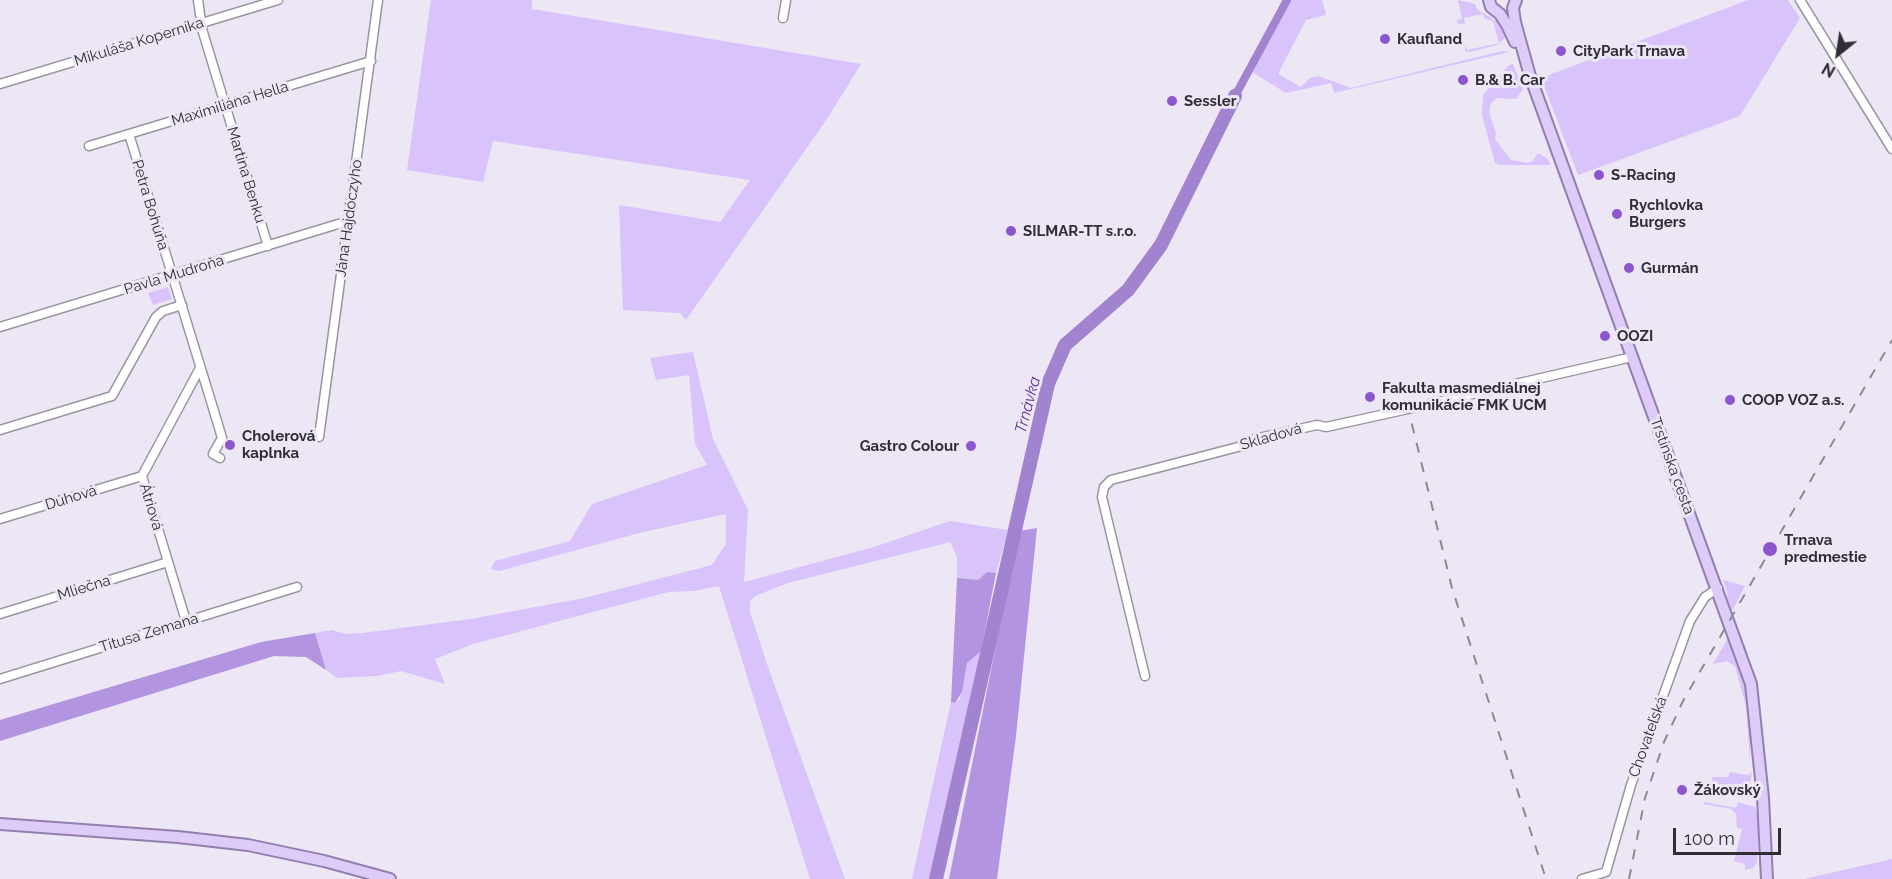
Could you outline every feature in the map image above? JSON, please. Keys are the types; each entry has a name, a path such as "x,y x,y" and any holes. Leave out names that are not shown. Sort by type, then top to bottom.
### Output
{"main road":[{"name":"Trstínska cesta","path":"1489,0 1492,10 1500,14 1526,63 1751,684 1767,879"},
{"name":"Trstínska cesta","path":"1500,14 1515,4 1526,63"},
{"path":"0,824 178,837 248,845 324,861 390,879"}],"street":[{"name":"Martina Benku","path":"198,0 201,24 268,246"},
{"name":"Mikuláša Koperníka","path":"0,84 278,0"},
{"name":"Jána Hajdóczyho","path":"319,437 378,0"},
{"path":"783,18 786,0"},
{"path":"1800,0 1892,149"},
{"name":"Maximiliána Hella","path":"89,146 371,61"},
{"name":"Petra Bohúňa","path":"129,134 172,274"},
{"name":"Pavla Mudroňa","path":"0,327 348,221"},
{"path":"172,274 222,438 213,454 220,458"},
{"path":"0,430 112,396 156,317 182,305"},
{"name":"Skladová","path":"1145,676 1102,496 1104,487 1111,480 1238,447 1254,439 1317,425 1326,426 1399,411 1632,357"},
{"name":"Átriová","path":"186,621 142,476 200,368"},
{"name":"Dúhová","path":"0,519 142,476"},
{"name":"Mliečna","path":"0,614 168,562"},
{"name":"Titusa Zemana","path":"0,679 297,587"},
{"name":"Chovateľská","path":"1582,879 1606,873 1631,784 1690,621 1705,597 1718,588"}],"shaded area":[{"path":"431,0 532,0 532,9 861,64 827,119 686,320 680,313 623,310 619,205 720,222 750,180 493,141 483,182 407,170"},
{"path":"1289,0 1322,0 1326,15 1306,20 1278,74 1301,87 1310,78 1318,76 1351,88 1502,51 1509,52 1334,93 1331,83 1286,93 1252,72"},
{"path":"1458,0 1475,4 1477,9 1499,23 1505,37 1503,40 1497,45 1470,52 1465,51 1465,45 1467,50 1499,43 1493,21 1485,19 1483,14 1464,18 1465,24 1458,24 1457,20 1462,19"},
{"path":"1748,0 1788,0 1800,18 1740,116 1578,175 1541,78"},
{"path":"1513,64 1523,89 1516,99 1497,98 1491,103 1489,112 1496,133 1495,139 1511,160 1528,163 1533,161 1538,153 1548,159 1551,165 1500,165 1495,163 1482,115 1483,95 1509,65"},
{"path":"168,287 172,299 153,305 148,293"},
{"path":"693,352 713,439 748,510 744,582 874,547 950,521 1008,530 996,573 987,573 978,580 957,578 957,557 950,542 788,583 755,596 750,601 750,612 768,667 845,879 810,879 719,586 693,591 668,592 473,644 435,659 445,684 401,671 377,676 337,678 326,670 315,633 332,630 345,634 362,633 471,619 584,598 712,565 726,544 726,514 643,532 499,571 491,569 495,561 570,541 592,504 707,465 695,444 689,375 656,380 650,358"},
{"path":"1037,528 1016,736 997,879 949,879 1019,531"},
{"path":"987,572 996,573 981,651 967,663 962,692 955,703 951,702 957,578 978,580"},
{"path":"1723,580 1745,586 1732,611 1726,596 1728,595"},
{"path":"315,633 326,670 306,657 274,656 0,741 0,720 261,642"},
{"path":"1730,635 1745,679 1751,712 1750,761 1746,706 1735,666 1727,661 1713,664"},
{"path":"981,651 930,879 912,879 951,702 955,703 960,699 967,663"},
{"path":"1730,772 1748,775 1752,772 1749,791 1739,795 1713,790 1712,777 1728,777"},
{"path":"1704,802 1736,808 1738,802 1755,807 1759,823 1757,862 1753,868 1745,870 1745,864 1734,861 1742,829 1737,828 1736,814 1731,809 1704,804"},
{"path":"1892,859 1892,879 1804,879"}],"waterway":[{"name":"Trnávka","path":"1235,96 1287,0"},
{"name":"Trnávka","path":"936,879 1048,384 1065,345 1128,290 1161,245 1235,96"}],"railway":[{"path":"1629,879 1645,798 1664,742 1683,701 1892,340"},
{"path":"1407,404 1452,588 1546,879"}],"place":[{"name":"Kaufland","path":"1385,39"},
{"name":"CityPark Trnava","path":"1561,51"},
{"name":"B.& B. Car","path":"1463,80"},
{"name":"Sessler","path":"1172,101"},
{"name":"S-Racing","path":"1599,175"},
{"name":"Rychlovka Burgers","path":"1617,214"},
{"name":"SILMAR-TT s.r.o.","path":"1011,231"},
{"name":"Gurmán","path":"1629,268"},
{"name":"OOZI","path":"1605,336"},
{"name":"Fakulta masmediálnej komunikácie FMK UCM","path":"1370,397"},
{"name":"COOP VOZ a.s.","path":"1730,400"},
{"name":"Cholerová kaplnka","path":"230,445"},
{"name":"Gastro Colour","path":"971,446"},
{"name":"Trnava predmestie","path":"1770,549"},
{"name":"Žákovský","path":"1682,790"}]}
